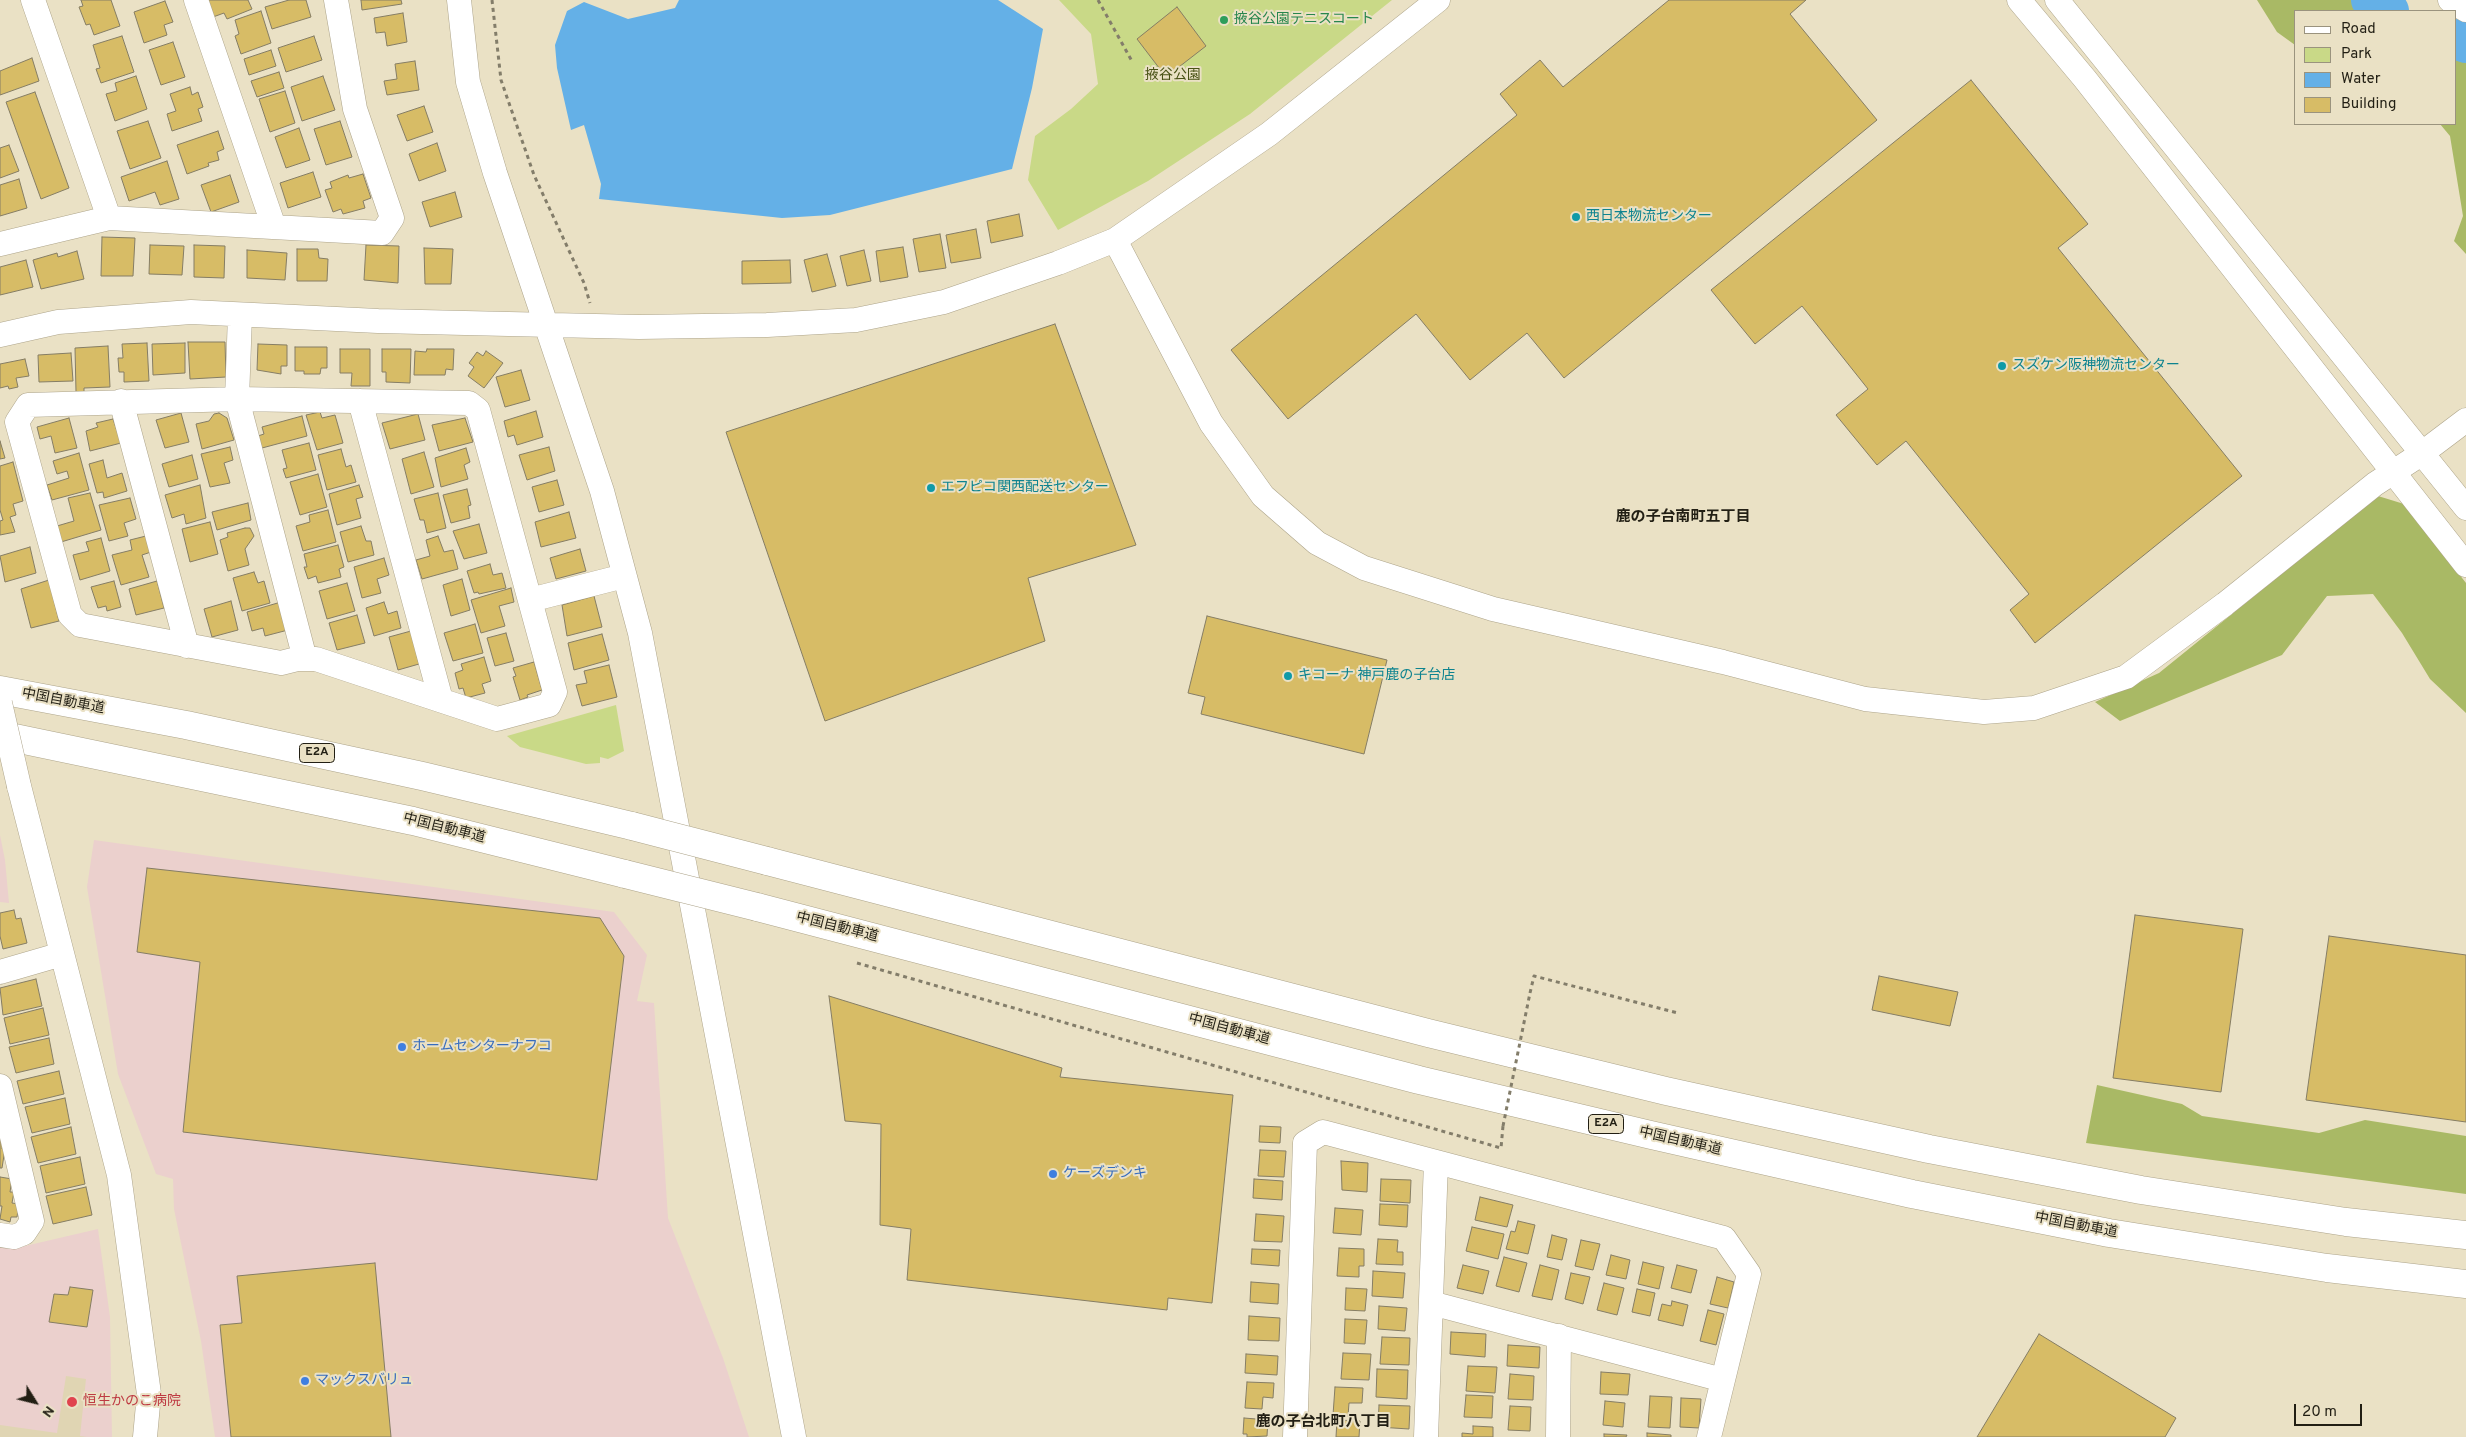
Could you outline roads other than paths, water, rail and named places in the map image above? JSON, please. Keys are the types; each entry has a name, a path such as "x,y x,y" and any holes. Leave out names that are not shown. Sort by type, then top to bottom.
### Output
{"highway":[{"name":"中国自動車道","path":"0,690 186,725 412,774 632,826 1428,1033 1666,1091 1928,1149 2141,1190 2346,1222 2466,1235"},
{"name":"中国自動車道","path":"0,735 413,821 757,907 1419,1080 1660,1138 1912,1194 2108,1233 2327,1268 2466,1284"}],"street":[{"path":"33,0 109,218"},
{"path":"196,0 274,227"},
{"path":"0,244 109,218 382,233 392,218 355,109 336,0"},
{"path":"460,0 468,82 495,173 524,253 546,325 602,491 643,653 794,1437"},
{"path":"0,335 58,322 191,312 378,321 596,328 766,325 856,320 944,302 1058,263 1115,240 1269,134 1438,0"},
{"path":"2019,0 2085,79 2466,565"},
{"path":"2058,0 2466,508"},
{"path":"2450,0 2466,10"},
{"path":"1115,240 1211,423 1263,496 1317,543 1364,568 1493,609 1723,662 1865,699 1984,712 2034,708 2126,677 2225,604 2393,471 2421,454 2466,420"},
{"path":"240,315 237,399 305,659"},
{"path":"237,399 469,403 478,410 555,692 549,704 497,719 316,659 281,663 80,625 70,615 17,422 28,405 237,399"},
{"path":"121,401 187,646"},
{"path":"360,401 441,700"},
{"path":"530,600 624,576"},
{"path":"0,703 19,786 119,1175 149,1394 145,1437"},
{"path":"0,972 62,954"},
{"path":"0,1235 14,1238 24,1233 32,1221 2,1099"},
{"path":"1295,1437 1305,1143 1322,1132 1724,1238 1749,1274 1709,1437"},
{"path":"1426,1437 1436,1162"},
{"path":"1431,1303 1723,1380"},
{"path":"1558,1437 1559,1336"}],"water":[{"path":"679,0 998,0 1043,29 1032,88 1012,169 830,215 782,218 599,199 601,184 584,125 571,130 557,68 555,45 567,11 584,2 628,19 675,8"}],"waterway":[{"path":"2371,0 2387,10"},
{"path":"2456,39 2466,43"}],"place":[{"name":"掖谷公園テニスコート","path":"1224,20"},
{"name":"西日本物流センター","path":"1576,217"},
{"name":"スズケン阪神物流センター","path":"2002,366"},
{"name":"エフピコ関西配送センター","path":"931,488"},
{"name":"キコーナ 神戸鹿の子台店","path":"1288,676"},
{"name":"ホームセンターナフコ","path":"402,1047"},
{"name":"ケーズデンキ","path":"1053,1174"},
{"name":"マックスバリュ","path":"305,1381"},
{"name":"恒生かのこ病院","path":"72,1402"}],"district":[{"name":"鹿の子台南町五丁目","path":"1683,518"},
{"name":"鹿の子台北町八丁目","path":"1323,1423"}],"park label":[{"name":"掖谷公園","path":"1173,76"}]}
